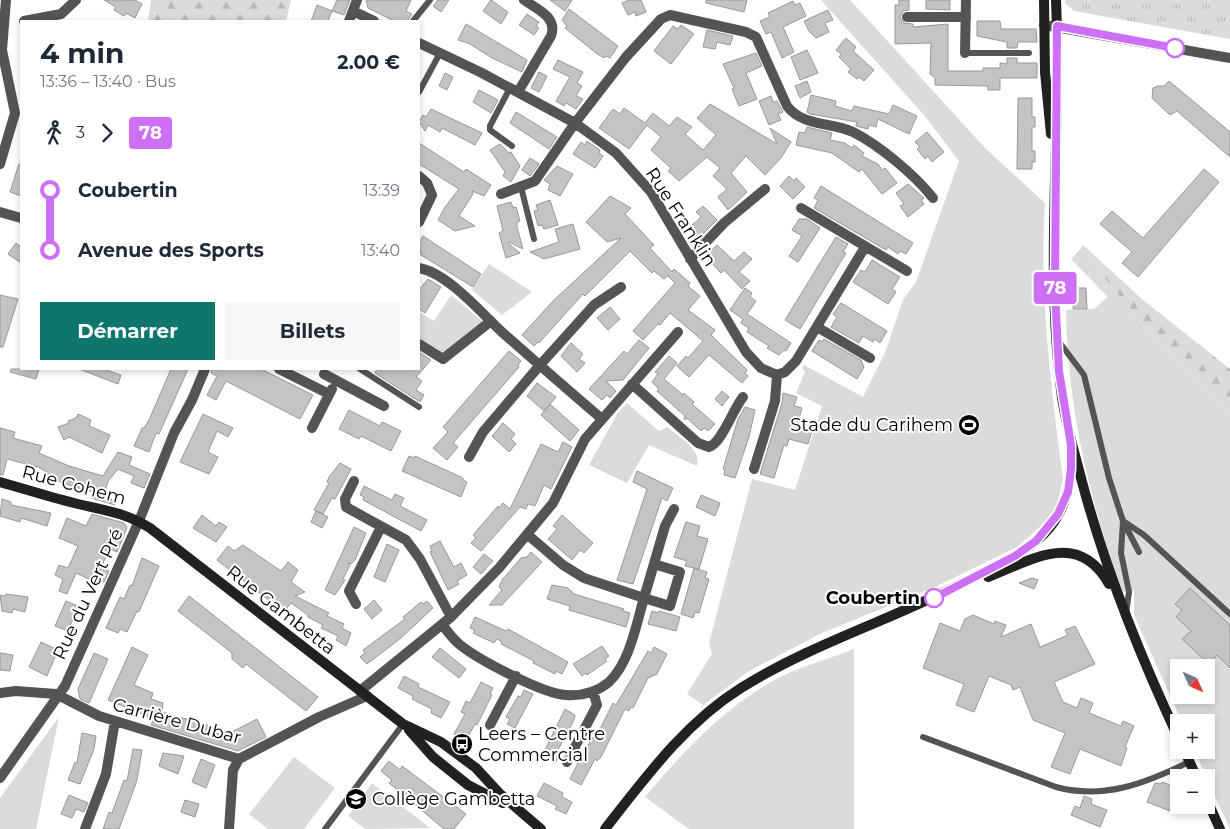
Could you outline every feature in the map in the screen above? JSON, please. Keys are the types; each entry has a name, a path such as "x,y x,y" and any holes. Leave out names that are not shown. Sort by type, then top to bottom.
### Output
{"street":[{"path":"0,164 18,120 2,50 2,25 6,0"},
{"path":"32,20 61,14 76,0"},
{"path":"349,20 357,0"},
{"path":"514,90 553,31 550,18 524,0"},
{"path":"966,0 966,53"},
{"path":"1044,0 1045,72 1054,172 1057,338 1061,388 1071,445 1119,602"},
{"path":"1054,172 1058,104 1056,0"},
{"path":"353,11 372,20"},
{"path":"501,194 535,181 574,123 626,57 665,16 676,15 746,32 756,37 788,106 794,114 805,120 848,130 859,136 911,173 933,198"},
{"path":"907,17 966,17"},
{"path":"2,25 20,22"},
{"path":"1044,25 1230,58"},
{"name":"Rue Franklin","path":"420,43 514,90 574,123 610,149 651,192 754,362 768,373 777,375"},
{"path":"420,177 428,183 432,195 420,220"},
{"path":"690,259 724,223 765,189"},
{"path":"801,208 907,271"},
{"path":"0,212 20,218"},
{"path":"754,470 775,401 777,375 785,372 796,361 865,246"},
{"path":"420,268 431,272 458,290 490,321 602,419"},
{"path":"469,457 483,432 540,365 594,306 621,287"},
{"path":"420,345 443,359 490,321"},
{"path":"817,327 870,358"},
{"name":"Carrière Dubar","path":"0,693 16,691 59,696 94,714 239,759 363,694 446,620 493,574 528,535 553,503 579,448 678,332"},
{"name":"Rue du Vert Pré","path":"0,778 59,696 139,521 174,433 192,400 205,370"},
{"path":"281,370 329,394"},
{"path":"324,374 384,406"},
{"path":"312,428 336,381"},
{"path":"632,384 698,443 709,448 718,440 733,410 743,396"},
{"path":"951,590 1025,549 1036,541 1052,524 1068,492 1071,469 1071,445"},
{"path":"354,481 346,499 346,507 406,540 413,548 446,620 460,645 516,676 554,693 580,694 593,691 608,682 623,660 665,526 674,509"},
{"name":"Rue Cohem","path":"0,482 72,502 107,509 139,521"},
{"name":"Rue Gambetta","path":"139,521 403,724 433,757 458,777 476,790 521,814"},
{"path":"356,604 349,591 381,527"},
{"path":"528,535 573,572 584,578 670,606 680,572 654,564"},
{"path":"605,829 683,735 710,711 740,689 778,668 951,590 1035,557 1060,551 1078,555 1094,564 1107,581 1119,602 1170,718"},
{"path":"490,725 516,676"},
{"path":"567,762 596,705 593,691"},
{"path":"86,829 106,774 115,721"},
{"name":"Rue Gambetta","path":"403,724 441,742 476,768 521,814 541,829"},
{"path":"228,829 233,770 239,759"},
{"path":"1188,759 1192,769"},
{"path":"610,829 620,809"},
{"path":"1213,814 1220,829"}],"lane":[{"path":"414,20 430,0"},
{"path":"420,90 440,53"},
{"path":"966,53 1029,53"},
{"path":"512,146 490,130 490,126 514,90"},
{"path":"521,187 534,239"},
{"path":"1057,338 1084,375 1109,478 1123,521 1139,552"},
{"path":"362,370 419,407"},
{"path":"1123,521 1144,535 1230,614"},
{"path":"1123,521 1121,553 1129,592 1126,618"},
{"path":"325,829 403,724"},
{"path":"923,737 1056,787 1077,792 1130,786 1189,762"}],"green space":[{"path":"151,0 291,0 286,20 148,20"},
{"name":"Stade du Carihem","path":"821,0 850,0 987,150 1045,203 1044,272 1047,341 1063,479 1058,500 1050,518 1017,547 935,587 822,633 749,671 703,705 687,694 712,654 709,643 752,479 795,490 822,406 796,393 805,372 802,368 804,365 863,397 885,353 903,300 916,282 959,161 924,115"},
{"path":"1065,0 1230,0 1230,39 1074,11 1065,3"},
{"path":"1083,245 1143,300 1230,369 1230,411 1145,328 1081,248"},
{"path":"1081,248 1145,328 1230,411 1230,829 1215,796 1215,769 1203,769 1198,759 1215,759 1215,714 1178,714 1174,704 1215,704 1215,659 1170,659 1170,695 1134,615 1134,591 1122,592 1090,488 1082,453 1071,382 1066,310 1094,309 1108,297 1071,259"},
{"path":"489,264 532,292 502,315 472,290"},
{"path":"451,295 483,322 443,354 420,340 420,313 434,321"},
{"path":"627,403 659,431 667,427 688,444 696,454 697,466 649,445 627,483 589,465 617,414"},
{"path":"854,649 854,829 689,829 645,797 702,735 734,707 769,683 789,673"},
{"path":"59,717 36,829 0,829 0,798"},
{"path":"294,757 335,788 304,829 268,829 249,814"},
{"path":"372,783 430,828 365,829 348,816"}],"building":[{"path":"104,0 135,0 142,4 135,18 126,13 124,16 114,10 116,7"},
{"path":"337,0 350,0 344,15 332,11"},
{"path":"366,0 411,0 406,11 412,14 408,20 392,20 368,8"},
{"path":"438,0 449,0 441,12 433,6"},
{"path":"491,0 508,12 501,24 483,11"},
{"path":"550,0 572,0 565,11"},
{"path":"629,0 641,0 646,12 636,16 635,12 628,15 622,3"},
{"path":"706,0 747,0 744,12 706,3"},
{"path":"899,0 909,0 909,10 903,11 900,17 904,23 913,24 913,27 948,24 948,71 983,71 983,68 1000,68 1000,63 1007,64 1007,58 1017,58 1017,63 1037,63 1037,78 1000,78 1000,90 988,90 988,86 935,85 935,78 930,74 931,43 895,44 895,5 899,5"},
{"path":"926,0 950,0 950,10 926,9"},
{"path":"793,1 795,5 800,3 806,16 783,27 794,52 782,58 771,32 766,34 760,21 770,17 768,13"},
{"path":"317,5 332,11 328,20 311,20"},
{"path":"569,9 618,46 610,58 606,56 604,58 596,53 565,28 567,26 562,20"},
{"path":"828,10 833,20 825,23 829,32 816,38 809,31 804,21"},
{"path":"527,14 539,22 536,26 539,28 534,35 519,25"},
{"path":"977,21 1000,21 1001,29 1036,29 1037,42 1018,42 1017,48 1007,48 1007,42 977,36"},
{"path":"466,24 527,60 522,72 492,58 470,44 458,40"},
{"path":"681,25 694,34 671,64 654,51 673,26 678,29"},
{"path":"707,30 733,36 730,45 717,42 715,49 703,47"},
{"path":"846,38 856,47 853,51 874,70 864,81 859,77 857,79 848,72 851,69 839,57 841,54 836,50"},
{"path":"807,50 818,73 800,80 791,57"},
{"path":"756,53 762,66 746,73 757,99 739,106 732,89 734,88 723,64"},
{"path":"558,60 583,72 577,83 582,86 576,96 583,99 576,109 566,103 564,106 556,101 570,77 553,69"},
{"path":"539,72 547,76 539,92 531,88"},
{"path":"445,73 453,77 447,90 439,86"},
{"path":"807,81 811,92 800,98 795,86"},
{"path":"1169,81 1230,132 1230,157 1177,111 1170,115 1152,98 1153,88 1164,86"},
{"path":"479,90 498,100 491,113 473,102"},
{"path":"811,95 836,101 835,106 852,111 854,106 889,114 893,105 917,116 909,134 878,119 876,127 869,125 868,129 856,126 857,122 810,114 807,112"},
{"path":"771,96 773,102 777,101 783,112 778,114 781,120 769,125 759,101"},
{"path":"1018,98 1032,98 1032,117 1035,117 1035,127 1032,127 1032,151 1035,151 1035,162 1032,162 1032,169 1017,169"},
{"path":"710,104 777,144 770,128 791,142 781,158 765,175 746,156 731,173 747,192 728,210 718,197 727,189 713,176 720,168 707,157 679,181 668,171 671,168 651,150 661,137 647,125 629,149 599,128 613,109 620,114 624,108 645,123 653,113 669,126 677,117 692,127 685,134 703,150 716,135 697,118"},
{"path":"431,109 482,133 475,145 442,128 440,132 428,125 425,131 420,120 423,115 426,117"},
{"path":"516,112 557,137 549,149 510,123"},
{"path":"807,127 832,133 830,140 845,143 852,148 854,145 864,153 862,156 878,164 882,170 885,168 897,183 882,194 862,169 859,172 832,153 796,145 799,132 805,133"},
{"path":"927,132 944,152 932,162 928,156 925,159 917,149 920,147 915,142"},
{"path":"587,141 600,150 599,153 603,156 595,168 573,154 581,142 585,145"},
{"path":"420,144 464,172 466,169 491,185 484,196 472,191 473,194 459,216 475,226 455,231 438,220 459,189 420,165"},
{"path":"500,144 509,153 511,152 520,166 511,182 503,176 505,172 490,150"},
{"path":"530,158 539,164 530,176 522,170"},
{"path":"19,164 20,164 20,196 10,192"},
{"path":"557,166 573,174 560,196 548,190 550,184 544,180"},
{"path":"1204,169 1219,182 1138,277 1122,263 1132,252 1100,224 1112,211 1143,238"},
{"path":"789,176 794,181 796,178 805,187 793,199 780,186"},
{"path":"908,184 924,198 921,200 924,204 908,217 900,206 904,204 896,193"},
{"path":"821,186 913,243 906,254 900,251 898,254 888,247 886,250 814,208 818,200 814,198"},
{"path":"610,196 631,208 625,214 654,245 650,248 672,272 674,269 690,283 688,286 700,296 688,310 715,330 711,335 747,370 745,373 748,376 742,383 709,355 689,377 677,366 686,356 688,358 703,341 670,313 643,340 633,331 675,283 669,275 664,279 654,271 652,273 630,251 585,296 583,294 539,343 534,346 522,335 554,300 621,238 607,242 586,222"},
{"path":"550,200 558,225 544,229 542,225 538,226 534,211 538,210 536,205"},
{"path":"511,202 513,208 516,207 520,221 517,222 517,227 523,249 509,242 520,253 506,258 499,233 503,231 497,206"},
{"path":"703,206 717,220 699,238 689,228 701,217 696,212"},
{"path":"799,219 807,219 820,228 798,262 789,256 802,236 792,230"},
{"path":"573,224 580,249 544,259 530,252 559,242 555,229"},
{"path":"423,236 481,274 473,287 421,255 420,241"},
{"path":"836,237 848,244 843,252 846,253 800,329 785,320"},
{"path":"16,243 20,246 20,262 8,254"},
{"path":"717,245 734,261 744,252 752,259 739,272 750,281 742,289 724,270 721,273 705,256"},
{"path":"872,260 900,277 892,289 896,292 888,304 853,282 861,270 865,272"},
{"path":"428,279 441,287 425,313 420,310 420,289"},
{"path":"745,288 752,293 750,297 756,301 747,314 791,343 786,351 784,350 779,355 767,348 769,346 747,332 749,328 741,323 743,319 730,310"},
{"path":"1073,288 1086,288 1087,309 1073,309"},
{"path":"0,295 18,299 3,347 0,347"},
{"path":"841,303 887,331 880,343 874,339 873,342 863,336 859,343 831,327 837,317 833,314"},
{"path":"610,307 620,319 608,330 597,318"},
{"path":"824,339 861,360 864,367 857,379 812,351 819,340 822,342"},
{"path":"639,340 649,348 623,380 606,381 616,391 610,398 607,395 602,400 589,389 624,351 627,354"},
{"path":"571,343 583,354 579,359 585,363 577,372 561,356"},
{"path":"509,351 521,361 518,365 519,367 453,443 458,447 447,460 433,448 448,432 443,427"},
{"path":"420,353 431,360 416,377 422,381 416,390 424,395 420,402 375,373 376,370 420,370"},
{"path":"669,356 677,363 664,379 683,395 684,393 694,402 692,404 715,424 708,431 704,428 701,431 688,419 684,419 685,416 657,391 659,389 652,382 658,374 655,372"},
{"path":"11,369 39,370 36,379 10,372"},
{"path":"82,370 106,370 121,375 118,384"},
{"path":"171,370 188,370 159,434 156,433 149,452 134,446 142,428 144,428"},
{"path":"212,370 263,370 313,395 300,419 226,381 216,400 207,395 217,376 211,373"},
{"path":"537,383 556,397 544,411 527,396"},
{"path":"722,391 729,397 722,406 715,399"},
{"path":"783,393 797,397 794,406 802,408 797,426 812,431 808,444 789,439 787,446 784,445 774,478 760,474 782,403"},
{"path":"550,404 579,430 570,441 541,415"},
{"path":"745,407 755,410 749,437 735,478 724,475 725,469 723,469 738,419"},
{"path":"349,410 380,426 382,422 401,431 391,451 361,436 359,439 339,429"},
{"path":"78,414 91,420 89,426 110,435 102,453 69,437 64,440 58,427 69,423 68,421 76,418"},
{"path":"203,414 233,428 228,437 217,431 208,452 218,457 209,474 180,462"},
{"path":"503,423 515,434 511,439 516,444 509,452 492,436"},
{"path":"0,428 15,432 13,438 42,446 39,453 69,466 103,476 118,452 132,457 129,465 150,474 144,488 131,483 134,476 118,469 108,481 104,495 110,497 115,505 91,498 93,492 62,483 47,475 48,473 38,467 7,459 3,475 0,475"},
{"path":"563,442 572,447 551,489 544,485 535,506 528,504 526,509 520,507 481,551 471,543 476,538 473,535 498,506 499,508 503,503 510,509 541,444 558,452"},
{"path":"409,456 414,458 415,456 463,478 467,482 461,497 402,471"},
{"path":"340,463 351,469 335,499 332,498 323,514 314,510 329,483 327,482 329,477"},
{"path":"637,471 673,488 667,501 662,498 633,584 617,580 647,489 633,482"},
{"path":"364,486 392,500 395,494 404,498 400,506 427,520 421,531 363,500 364,497 360,495"},
{"path":"701,495 720,503 715,516 696,507"},
{"path":"2,499 11,502 11,505 51,513 47,526 21,518 20,522 0,516"},
{"path":"316,511 328,517 322,528 311,522"},
{"path":"92,514 124,523 127,528 117,552 109,549 101,568 109,571 104,582 94,578 93,581 76,573 67,594 59,591 63,579 55,575 59,565 68,568 78,546 59,538 67,518 86,526"},
{"path":"202,515 216,526 219,522 227,527 216,542 193,528"},
{"path":"562,515 593,543 584,553 580,550 572,560 548,539 557,529 553,526"},
{"path":"686,522 700,526 697,536 708,539 699,569 685,566 687,561 674,557"},
{"path":"354,527 366,533 355,560 351,564 348,563 350,565 343,579 345,580 335,595 325,590"},
{"path":"440,541 454,567 461,563 467,575 457,581 459,584 448,590 430,552 432,551 430,546"},
{"path":"387,544 399,550 385,582 374,577"},
{"path":"243,545 281,571 288,562 298,570 291,582 305,592 295,596 329,613 327,616 344,624 342,628 351,633 346,646 336,640 338,636 321,628 323,625 308,617 308,615 291,603 284,612 217,560 228,546 234,551"},
{"path":"531,552 542,562 502,605 489,605 502,590 499,587 502,580 521,558 527,557"},
{"path":"484,554 493,561 481,574 473,567"},
{"path":"142,558 159,566 139,612 137,611 127,632 120,629 118,633 106,628 120,597 124,599 130,585 132,586"},
{"path":"694,568 707,572 705,578 709,579 699,613 695,612 693,618 681,614"},
{"path":"1032,578 1038,580 1034,589 1019,583"},
{"path":"552,585 568,588 574,594 624,609 623,611 630,613 626,627 569,610 570,606 547,599"},
{"path":"1190,588 1230,625 1230,668 1217,655 1213,659 1204,659 1182,639 1191,631 1176,617 1182,610 1175,604"},
{"path":"6,594 28,597 25,612 13,609 12,613 2,611 0,595 5,596"},
{"path":"189,596 318,697 306,711 246,664 243,668 232,659 232,653 178,611"},
{"path":"374,600 382,610 372,619 364,609"},
{"path":"66,601 78,606 68,631 55,626"},
{"path":"427,601 433,608 401,638 367,664 360,657 365,653 363,650 405,619 403,617 421,602 423,604"},
{"path":"652,611 680,617 676,631 648,624"},
{"path":"973,615 994,624 995,621 1006,625 1001,637 1031,624 1040,647 1068,635 1065,630 1075,626 1095,664 1054,682 1063,702 1077,708 1081,698 1093,703 1089,713 1121,726 1123,721 1134,726 1125,747 1127,748 1121,766 1080,749 1070,774 1051,767 1065,733 1033,720 1020,687 1013,690 1011,685 989,676 974,712 956,705 964,684 923,668 940,623 960,631 965,619"},
{"path":"475,617 506,631 508,629 568,662 562,674 556,671 555,674 533,663 534,661 501,644 502,642 497,639 494,643 473,633 475,630 470,628"},
{"path":"41,642 58,650 47,676 29,667"},
{"path":"602,646 609,656 605,659 607,661 587,675 586,673 582,676 573,664"},
{"path":"132,647 148,655 134,685 153,693 151,699 163,703 162,712 214,727 212,732 224,736 257,719 266,737 238,751 151,725 154,719 108,700"},
{"path":"654,647 667,654 657,674 648,678 633,708 631,707 629,711 625,709 601,757 597,761 595,759 581,785 570,779 583,753 595,734 597,735 613,703 616,705 648,651 651,653"},
{"path":"440,648 466,669 459,678 432,657"},
{"path":"0,653 13,655 10,671 0,670"},
{"path":"94,653 108,659 89,703 80,699 78,689"},
{"path":"404,676 419,684 418,687 450,702 441,718 431,713 432,709 412,699 413,696 398,688"},
{"path":"481,682 493,688 490,694 492,695 477,725 475,724 466,740 454,734 465,714 461,712 466,701 470,703"},
{"path":"524,690 533,694 515,728 507,724 510,719 506,717 518,696 521,697"},
{"path":"565,709 575,715 558,750 561,752 555,763 542,756"},
{"path":"82,733 96,736 94,749 80,784 68,780 75,762 77,763"},
{"path":"133,749 142,750 137,780 119,829 103,829 109,812 112,813 124,780 127,781"},
{"path":"163,753 184,756 178,774 159,766"},
{"path":"201,759 215,765 206,788 192,782"},
{"path":"389,761 400,770 402,766 466,814 454,829 444,829 389,783 392,780 381,771"},
{"path":"1162,782 1170,785 1170,811 1147,802 1155,783 1161,784"},
{"path":"544,783 563,793 562,797 572,802 566,814 555,809 557,806 537,796"},
{"path":"69,795 88,803 84,812 76,809 72,818 61,814"},
{"path":"1084,796 1092,799 1091,804 1107,810 1100,827 1071,815 1075,806 1080,808"},
{"path":"185,800 199,804 195,817 181,812"}],"bus line":[{"name":"78","path":"934,598 1015,556 1036,541 1052,524 1068,492 1071,469 1071,445 1059,371 1055,291 1054,172 1058,97 1057,26 1175,48"}],"place":[{"name":"Stade du Carihem","path":"969,425"},
{"name":"Coubertin","path":"934,598"},
{"name":"Leers – Centre Commercial","path":"462,744"},
{"name":"Collège Gambetta","path":"356,799"}]}
